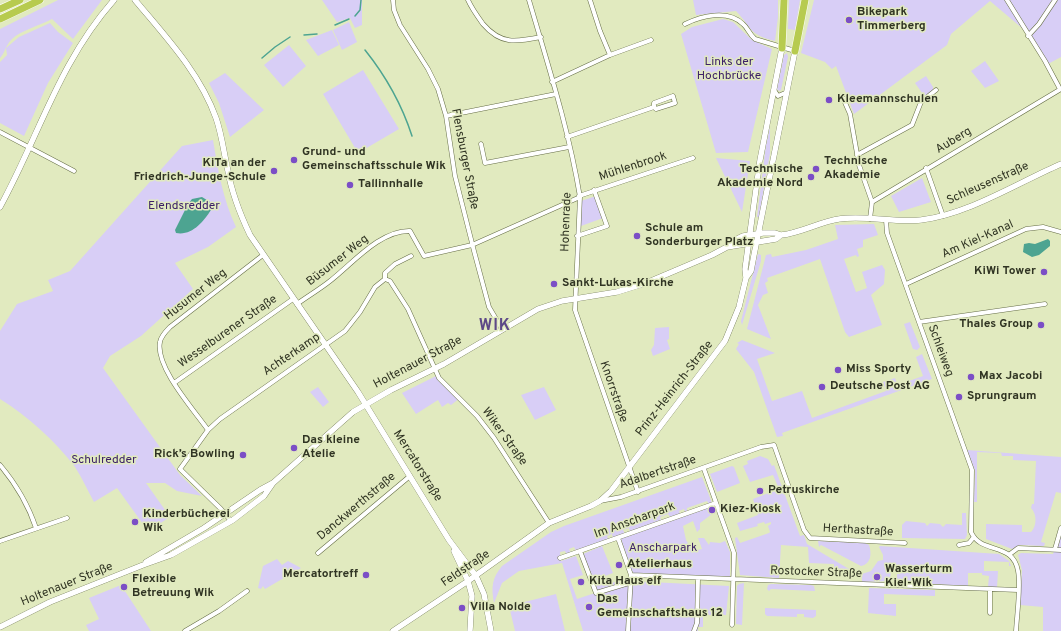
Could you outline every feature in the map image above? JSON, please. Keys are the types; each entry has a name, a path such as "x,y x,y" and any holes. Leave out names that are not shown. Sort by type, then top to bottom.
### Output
{"highway":[{"path":"2,8 20,0"},
{"path":"0,19 40,0"},
{"path":"782,48 784,0"},
{"path":"795,51 805,0"}],"street":[{"path":"0,207 56,87 71,60 98,19 114,0"},
{"path":"135,0 201,84 209,100 218,122 228,172 238,208 250,235 366,404"},
{"name":"Flensburger Straße","path":"392,0 400,25 425,63 438,89 446,116 455,176 472,245 489,307 502,329"},
{"path":"468,0 477,16 497,37 515,41 541,37"},
{"name":"Hohenrade","path":"529,0 541,37 567,137 579,197 574,298"},
{"path":"590,0 610,55"},
{"path":"1007,0 1028,36 1045,61 1060,89"},
{"path":"1028,36 1039,24 1054,0"},
{"path":"685,24 719,15 731,16 743,24 749,34 755,39 795,51"},
{"path":"552,82 610,55 650,40"},
{"name":"Prinz-Heinrich-Straße","path":"746,278 745,269 749,234 760,160 782,48"},
{"name":"Prinz-Heinrich-Straße","path":"600,501 616,485 638,453 725,341 737,315 757,241 785,93 795,51"},
{"name":"Auberg","path":"872,202 926,168 1060,89"},
{"path":"774,90 778,96 785,93"},
{"path":"857,154 912,126 921,102 936,90"},
{"path":"446,116 556,94"},
{"path":"567,137 654,107 656,109 675,103 673,96 654,103 654,107"},
{"path":"843,98 850,114 862,177 872,202 870,219"},
{"path":"0,132 74,172"},
{"path":"481,144 485,163 569,147"},
{"name":"Mühlenbrook","path":"579,197 594,190 693,158"},
{"name":"Schleusenstraße","path":"757,241 776,239 781,235 837,219 910,221 942,216 974,205 1061,164"},
{"path":"926,168 942,216"},
{"path":"577,236 607,226 594,190"},
{"path":"472,245 579,197"},
{"name":"Schleiweg","path":"886,220 887,233 972,470 970,524 973,538"},
{"name":"Am Kiel-Kanal","path":"906,284 1026,229 1044,228 1061,232"},
{"name":"Büsumer Weg","path":"295,301 329,282 373,246 402,231 410,231 424,256 472,245"},
{"name":"Holtenauer Straße","path":"727,247 730,242 749,234 758,233"},
{"name":"Schleusenstraße","path":"758,233 775,233 781,235"},
{"name":"Holtenauer Straße","path":"0,627 50,602 171,555 231,521 264,496 274,483 339,424 366,404 390,390 435,369 502,329 543,307 574,298 631,288 666,275 727,247 757,241"},
{"name":"Husumer Weg","path":"208,430 174,382 162,359 160,341 165,332 263,255"},
{"name":"Achterkamp","path":"226,513 180,469 208,430 252,395 344,331 360,312 375,287 385,279 385,273 395,264 411,256"},
{"name":"Wiker Straße","path":"385,279 390,281 408,310 439,378 477,416 494,438 549,523"},
{"name":"Knorrstraße","path":"574,298 574,310 638,492"},
{"name":"Wesselburener Straße","path":"174,382 295,301"},
{"path":"919,322 1045,304"},
{"name":"Mercatorstraße","path":"366,404 449,540 476,576 484,594 491,631"},
{"name":"Adalbertstraße","path":"549,523 600,501 638,492 761,447 774,445 804,530 810,538"},
{"path":"0,465 13,480 22,496 36,528"},
{"path":"704,469 734,553 732,625"},
{"name":"Danckwerthstraße","path":"318,553 410,476"},
{"name":"Holtenauer Straße","path":"143,565 260,490 274,483"},
{"name":"Im Anscharpark","path":"560,558 716,503"},
{"path":"226,513 231,521"},
{"path":"0,541 67,518"},
{"name":"Feldstraße","path":"393,631 476,576 549,523"},
{"path":"1055,550 1061,528"},
{"path":"618,538 631,575 628,631"},
{"name":"Herthastraße","path":"810,538 905,543"},
{"path":"959,545 969,543 973,538 982,545 1010,554 1018,571 1016,631"},
{"name":"Mercatorstraße","path":"449,540 468,581 472,596 470,631"},
{"path":"1010,554 1018,548 1061,550"},
{"path":"580,551 596,594 630,584"},
{"name":"Rostocker Straße","path":"631,575 698,579 1018,590"},
{"path":"694,631 697,623 698,579"},
{"path":"990,590 990,613"},
{"path":"185,631 219,611 246,591"}],"green space":[{"path":"58,0 102,0 73,39 52,19 25,31 12,39 0,58 0,29"},
{"path":"322,0 362,0 362,25 355,28 350,18 337,22"},
{"path":"693,0 778,0 778,17 775,41 755,33 736,11 696,15"},
{"path":"789,0 800,0 795,30 788,29"},
{"path":"814,0 1061,0 1061,57 1048,64 1029,34 990,1 951,34 947,45 854,114 836,66 832,69 825,62 801,53"},
{"name":"Links der Hochbrücke","path":"723,19 733,22 752,40 772,49 748,152 716,153 681,34 692,27"},
{"path":"349,22 357,42 342,50 333,30"},
{"path":"50,23 58,32 73,43 48,83 24,136 0,123 0,62 7,55 6,48 19,37"},
{"path":"332,30 339,45 318,56 306,40"},
{"path":"289,45 306,66 283,87 264,65"},
{"path":"787,53 788,57 781,90 779,91 777,89 784,55"},
{"path":"985,61 999,81 985,88 971,71"},
{"path":"363,70 399,129 358,153 323,94"},
{"path":"225,73 264,110 230,137 219,103 209,83"},
{"path":"926,76 933,87 933,91 925,97 915,83"},
{"path":"770,127 770,153 759,217 757,217 766,145"},
{"path":"213,140 224,196 236,227 208,247 175,263 193,289 141,336 110,356 103,368 180,475 202,496 177,491 165,483 146,483 170,517 148,531 117,488 94,502 75,467 59,448 31,421 0,399 0,331 17,304 53,291 48,280 70,271 182,146"},
{"path":"716,158 750,161 742,212"},
{"path":"922,178 931,202 899,212 891,196"},
{"path":"596,196 603,218 581,226 581,201"},
{"path":"874,224 878,235 863,240 863,247 857,249 859,256 857,257 856,255 844,259 856,292 867,288 862,272 882,265 885,270 884,284 871,295 882,325 849,337 845,332 820,259 767,278 768,281 765,283 768,293 763,295 758,305 771,339 747,329 766,255 771,254 772,257 806,250 838,239 835,225"},
{"path":"758,254 761,255 761,261 742,325 741,321"},
{"path":"910,322 920,347 917,350 913,349 904,324"},
{"path":"669,327 669,339 667,340 670,349 653,356 651,350 654,345 655,328"},
{"path":"742,340 775,353 757,359 772,401 802,391 812,418 886,391 883,382 895,378 898,385 923,376 916,357 922,354 932,379 782,433 783,436 777,437 754,372 736,349 739,344 737,343"},
{"path":"438,375 460,398 451,405 448,403 442,407 438,400 416,414 402,393"},
{"path":"318,387 329,402 323,407 310,392"},
{"path":"544,387 556,410 535,420 521,395"},
{"path":"967,450 1061,457 1061,493 1056,492 1041,542 1045,543 1044,546 1020,545 1012,549 986,539 986,524 1022,525 1022,532 1031,532 1033,529 1035,517 1031,508 1032,504 1034,504 1036,461 1013,460 1013,456 1002,456 1001,453 977,452 977,502 974,502 975,471"},
{"path":"760,456 768,459 772,466 774,465 800,536 804,535 807,544 854,572 853,574 847,574 846,569 834,568 834,564 809,563 808,547 781,545 779,578 740,575 735,538 737,537 740,543 769,533 768,526 771,522 757,524 758,526 740,531 737,523 758,515 753,499 779,489 773,475 750,482 743,466 748,464 747,461"},
{"path":"732,466 734,467 740,483 717,492 710,474"},
{"path":"702,477 712,503 709,504 707,501 687,508 687,511 685,512 684,509 679,511 680,514 670,517 668,514 660,517 661,520 630,532 629,528 623,530 625,534 613,538 612,534 607,536 608,539 576,551 574,547 569,549 571,553 567,555 565,551 560,552 561,561 576,556 583,575 570,579 577,599 631,581 729,586 726,615 703,615 703,627 698,627 698,631 583,631 562,563 519,571 502,583 494,603 493,583 502,566 551,532"},
{"name":"Anscharpark","path":"708,506 712,514 700,523 700,529 697,532 693,521 683,526 686,540 693,551 702,549 698,538 704,538 709,545 710,542 720,543 725,541 730,552 730,577 634,574 621,540 622,536"},
{"path":"962,513 966,513 967,535 965,539 902,538 902,525 906,521 925,523 927,526 930,523 940,524 943,527 946,524 962,525"},
{"path":"1061,528 1061,631 1043,631 1043,607 1020,605 1022,570 1018,555 1021,553 1053,554"},
{"path":"818,541 865,543 869,545 869,561 861,566 821,545 819,547"},
{"path":"602,546 613,573 602,577 605,586 621,579 625,584 598,592 583,554"},
{"path":"880,546 999,554 1009,561 1011,566 1009,566 1009,562 984,561 984,571 998,571 997,588 988,587 989,576 982,575 982,573 968,573 968,586 897,582 897,574 900,574 900,569 891,569 890,581 862,582 862,574 871,571 878,561 883,560"},
{"path":"277,559 282,565 288,561 301,568 265,589 263,586 261,589 258,588 263,566"},
{"path":"744,583 742,625 736,624 737,586"},
{"path":"121,585 151,631 89,631 86,625 99,619 89,598"},
{"path":"768,585 811,585 814,586 815,591 771,589 769,591 767,589"},
{"path":"869,588 935,590 935,596 884,594 884,604 896,604 896,616 868,613"},
{"path":"556,594 565,631 515,631 509,606"},
{"path":"765,608 816,610 816,616 813,618 804,617 804,614 797,614 797,617 767,616 765,614"}],"water":[{"path":"202,197 210,202 211,210 208,215 192,230 176,233 175,230 188,204 192,199"},
{"path":"1048,239 1050,241 1050,246 1039,255 1032,257 1023,252 1024,244 1035,244"}],"waterway":[{"path":"355,16 360,10 361,0"},
{"path":"335,25 349,19"},
{"path":"304,35 317,34"},
{"path":"262,58 290,37"},
{"path":"365,50 392,91 408,124 412,136"}],"place":[{"name":"Bikepark Timmerberg","path":"849,20"},
{"name":"Kleemannschulen","path":"829,100"},
{"name":"Grund- und Gemeinschaftsschule Wik","path":"294,160"},
{"name":"Technische Akademie","path":"816,169"},
{"name":"KiTa an der Friedrich-Junge-Schule","path":"274,171"},
{"name":"Technische Akademie Nord","path":"811,177"},
{"name":"Tallinnhalle","path":"350,185"},
{"name":"Schule am Sonderburger Platz","path":"637,236"},
{"name":"KiWi Tower","path":"1044,272"},
{"name":"Sankt-Lukas-Kirche","path":"554,284"},
{"name":"Thales Group","path":"1041,325"},
{"name":"Miss Sporty","path":"838,370"},
{"name":"Max Jacobi","path":"971,377"},
{"name":"Deutsche Post AG","path":"822,387"},
{"name":"Sprungraum","path":"959,397"},
{"name":"Das kleine Atelie","path":"294,448"},
{"name":"Rick’s Bowling","path":"243,455"},
{"name":"Petruskirche","path":"760,491"},
{"name":"Kiez-Kiosk","path":"712,510"},
{"name":"Kinderbücherei Wik","path":"135,522"},
{"name":"Atelierhaus","path":"619,565"},
{"name":"Mercatortreff","path":"366,575"},
{"name":"Wasserturm Kiel-Wik","path":"877,577"},
{"name":"Kita Haus elf","path":"581,582"},
{"name":"Flexible Betreuung Wik","path":"124,587"},
{"name":"Das Gemeinschaftshaus 12","path":"589,607"},
{"name":"Villa Nolde","path":"462,608"}],"district":[{"name":"WIK","path":"495,327"}],"park label":[{"name":"Elendsredder","path":"184,207"},
{"name":"Schulredder","path":"104,461"}]}
